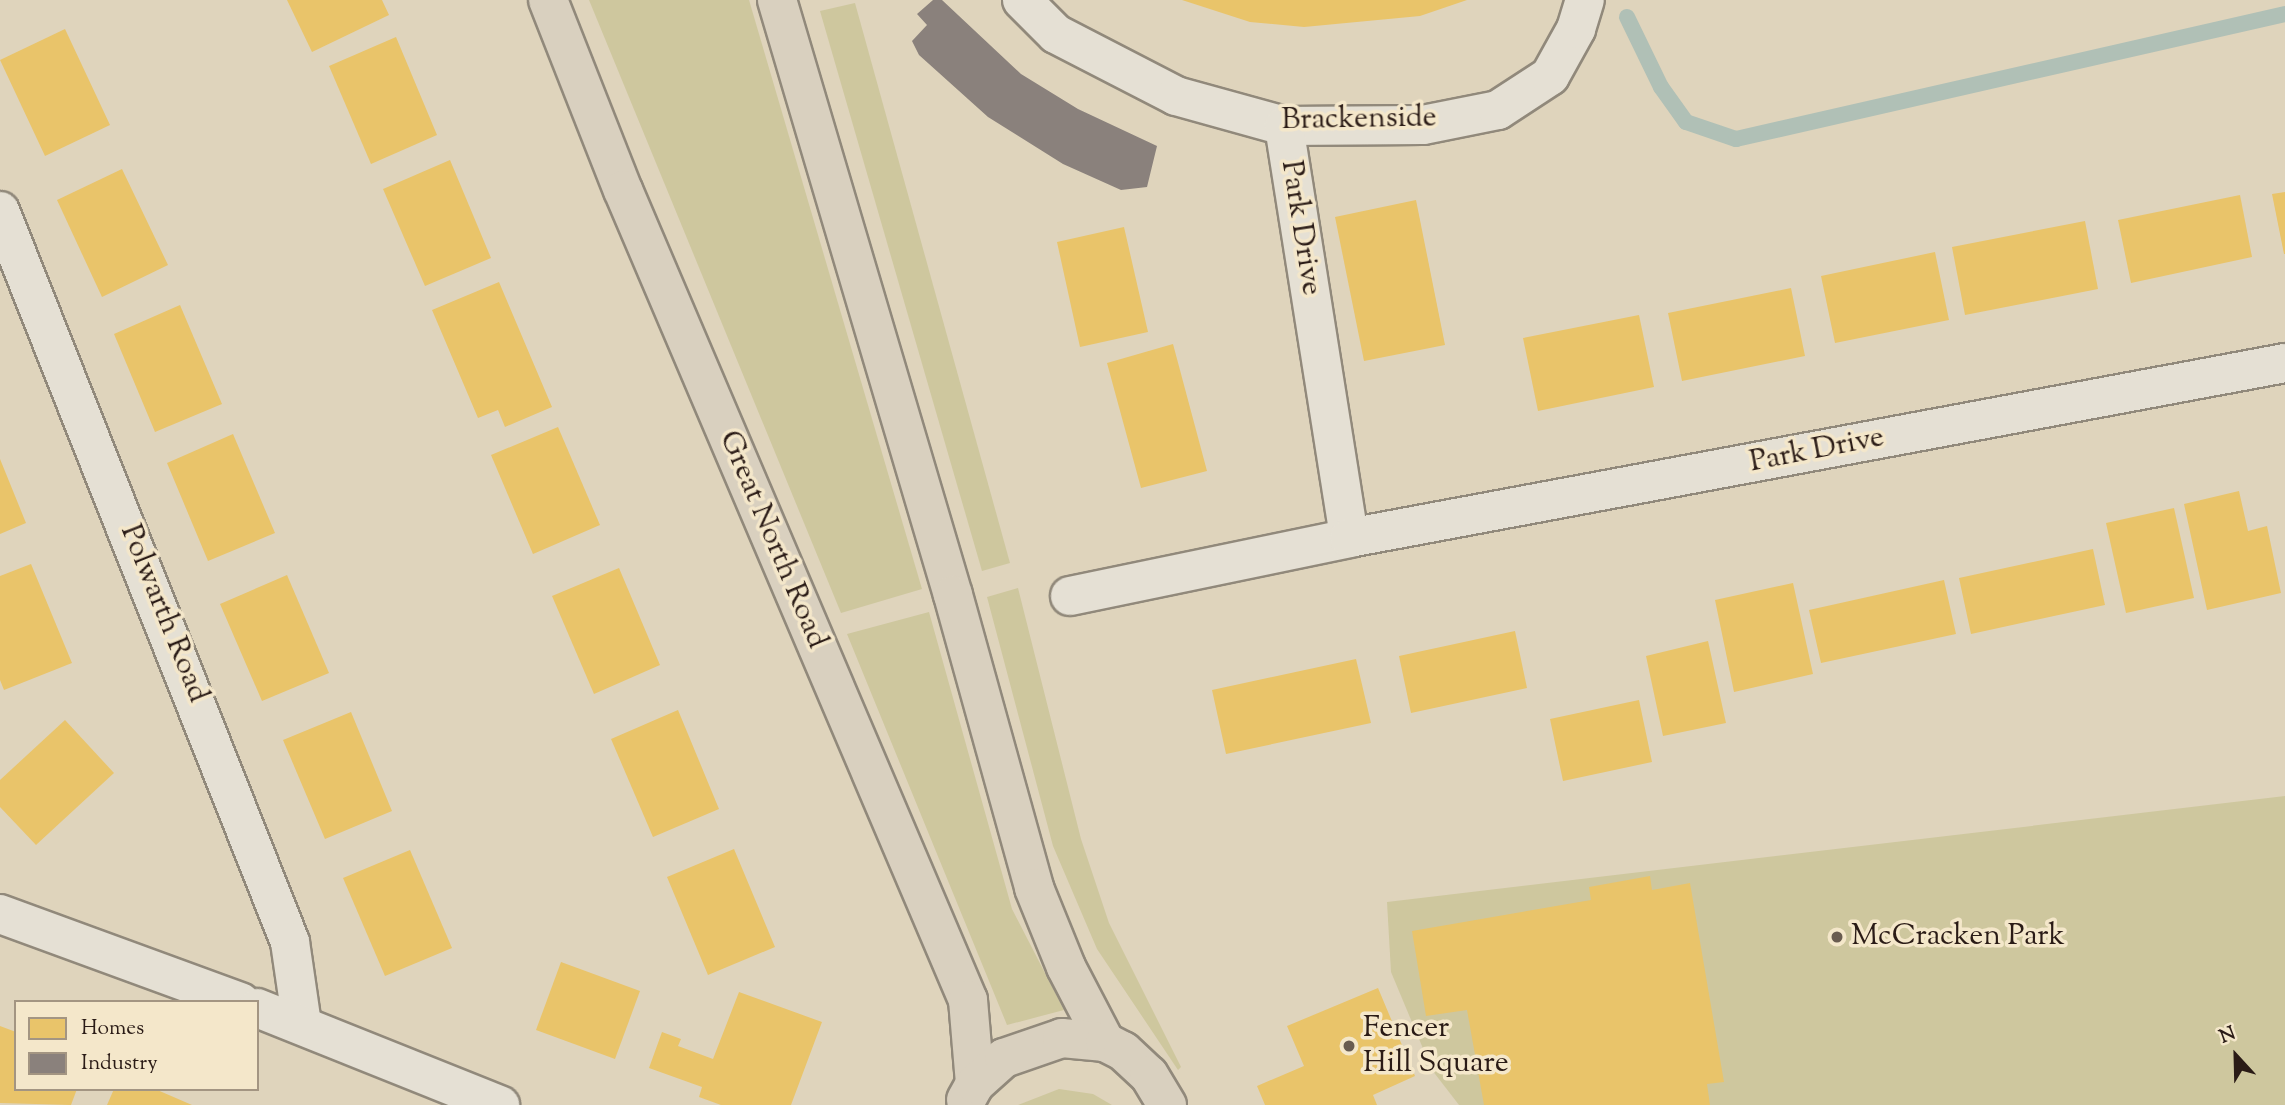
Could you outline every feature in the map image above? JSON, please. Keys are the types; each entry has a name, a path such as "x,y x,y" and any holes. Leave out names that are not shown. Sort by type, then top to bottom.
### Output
{"main road":[{"name":"Great North Road","path":"548,0 623,190 968,1000 969,1095"},
{"path":"777,0 950,582 1034,888 1066,967 1105,1042"},
{"name":"Great North Road","path":"969,1095 1004,1058 1032,1044 1062,1038 1105,1042 1135,1059 1167,1105"}],"street":[{"name":"Brackenside","path":"1022,0 1056,34 1176,96 1284,126 1423,125 1498,110 1550,76 1576,29 1585,0"},
{"name":"Park Drive","path":"1284,126 1349,538"},
{"name":"Polwarth Road","path":"0,211 290,942 302,1024"},
{"name":"Park Drive","path":"1070,596 1349,538 2285,363"},
{"path":"0,914 235,1000"},
{"path":"259,1009 302,1024 437,1094 500,1105"}],"shaded area":[{"path":"589,0 749,0 922,589 841,613"},
{"path":"855,3 1010,563 982,571 820,11"},
{"path":"1018,588 1081,839 1109,923 1181,1067 1178,1070 1097,949 1053,846 987,597"},
{"path":"929,612 1012,909 1064,1010 1007,1025 847,634"},
{"name":"McCracken Park","path":"2285,796 2285,1105 1459,1105 1432,1070 1391,972 1387,902"},
{"path":"1059,1089 1093,1094 1112,1105 1018,1105"}],"building: Homes":[{"path":"287,0 382,0 389,15 312,52"},
{"path":"1182,0 1467,0 1420,16 1304,27 1250,22"},
{"path":"65,29 110,125 45,156 0,60"},
{"path":"396,37 437,135 371,164 329,66"},
{"path":"450,160 491,258 425,286 383,189"},
{"path":"122,169 168,265 102,297 57,200"},
{"path":"2285,192 2285,254 2284,254 2272,194"},
{"path":"2240,195 2252,257 2131,283 2118,220"},
{"path":"1416,200 1445,345 1364,361 1335,217"},
{"path":"2085,221 2098,289 1965,315 1952,247"},
{"path":"1124,227 1148,332 1080,347 1057,242"},
{"path":"1935,252 1949,320 1835,343 1821,276"},
{"path":"499,282 552,407 505,427 498,410 478,418 432,310"},
{"path":"1791,288 1805,356 1682,381 1668,313"},
{"path":"180,305 222,404 155,432 114,334"},
{"path":"1639,315 1654,387 1538,411 1523,338"},
{"path":"1173,344 1207,471 1141,488 1107,363"},
{"path":"558,427 600,525 533,554 491,455"},
{"path":"233,434 275,533 208,561 167,463"},
{"path":"0,459 26,523 0,534"},
{"path":"2239,491 2248,531 2267,526 2281,593 2207,610 2184,504"},
{"path":"2174,508 2194,598 2126,613 2106,523"},
{"path":"2093,549 2105,605 1971,634 1959,578"},
{"path":"31,564 72,663 4,690 0,680 0,576"},
{"path":"619,568 660,665 594,694 552,596"},
{"path":"287,575 329,673 262,701 220,604"},
{"path":"1944,580 1956,634 1821,663 1809,610"},
{"path":"1793,583 1813,674 1734,692 1715,600"},
{"path":"1515,631 1527,688 1411,713 1399,656"},
{"path":"1708,641 1726,723 1663,736 1646,656"},
{"path":"1356,659 1371,723 1226,754 1212,690"},
{"path":"1639,700 1652,762 1563,781 1550,719"},
{"path":"678,710 719,809 653,837 611,739"},
{"path":"351,712 392,811 325,839 283,740"},
{"path":"65,720 114,773 36,845 0,807 0,780"},
{"path":"734,849 775,947 708,975 667,877"},
{"path":"410,850 452,948 385,976 343,878"},
{"path":"1650,876 1652,890 1690,883 1724,1082 1707,1084 1710,1105 1484,1105 1467,1010 1426,1016 1412,931 1591,900 1589,887"},
{"path":"561,962 640,991 615,1059 536,1030"},
{"name":"Fencer Hill Square","path":"1378,988 1415,1076 1373,1095 1377,1105 1265,1105 1257,1086 1304,1066 1287,1026"},
{"path":"739,992 822,1022 791,1105 721,1105 699,1097 702,1087 649,1068 662,1032 681,1039 678,1046 713,1059"},
{"path":"0,1026 14,1031 14,1091 76,1091 71,1105 0,1103"},
{"path":"113,1091 160,1091 192,1105 107,1105"}],"building: Industry":[{"path":"933,0 942,0 1021,74 1078,109 1157,146 1147,187 1121,190 1063,164 988,117 919,55 912,41 927,25 917,14"}],"waterway":[{"path":"1627,17 1661,87 1686,122 1736,139 2285,14"}],"place":[{"name":"McCracken Park","path":"1837,937"},
{"name":"Fencer Hill Square","path":"1349,1046"}]}
